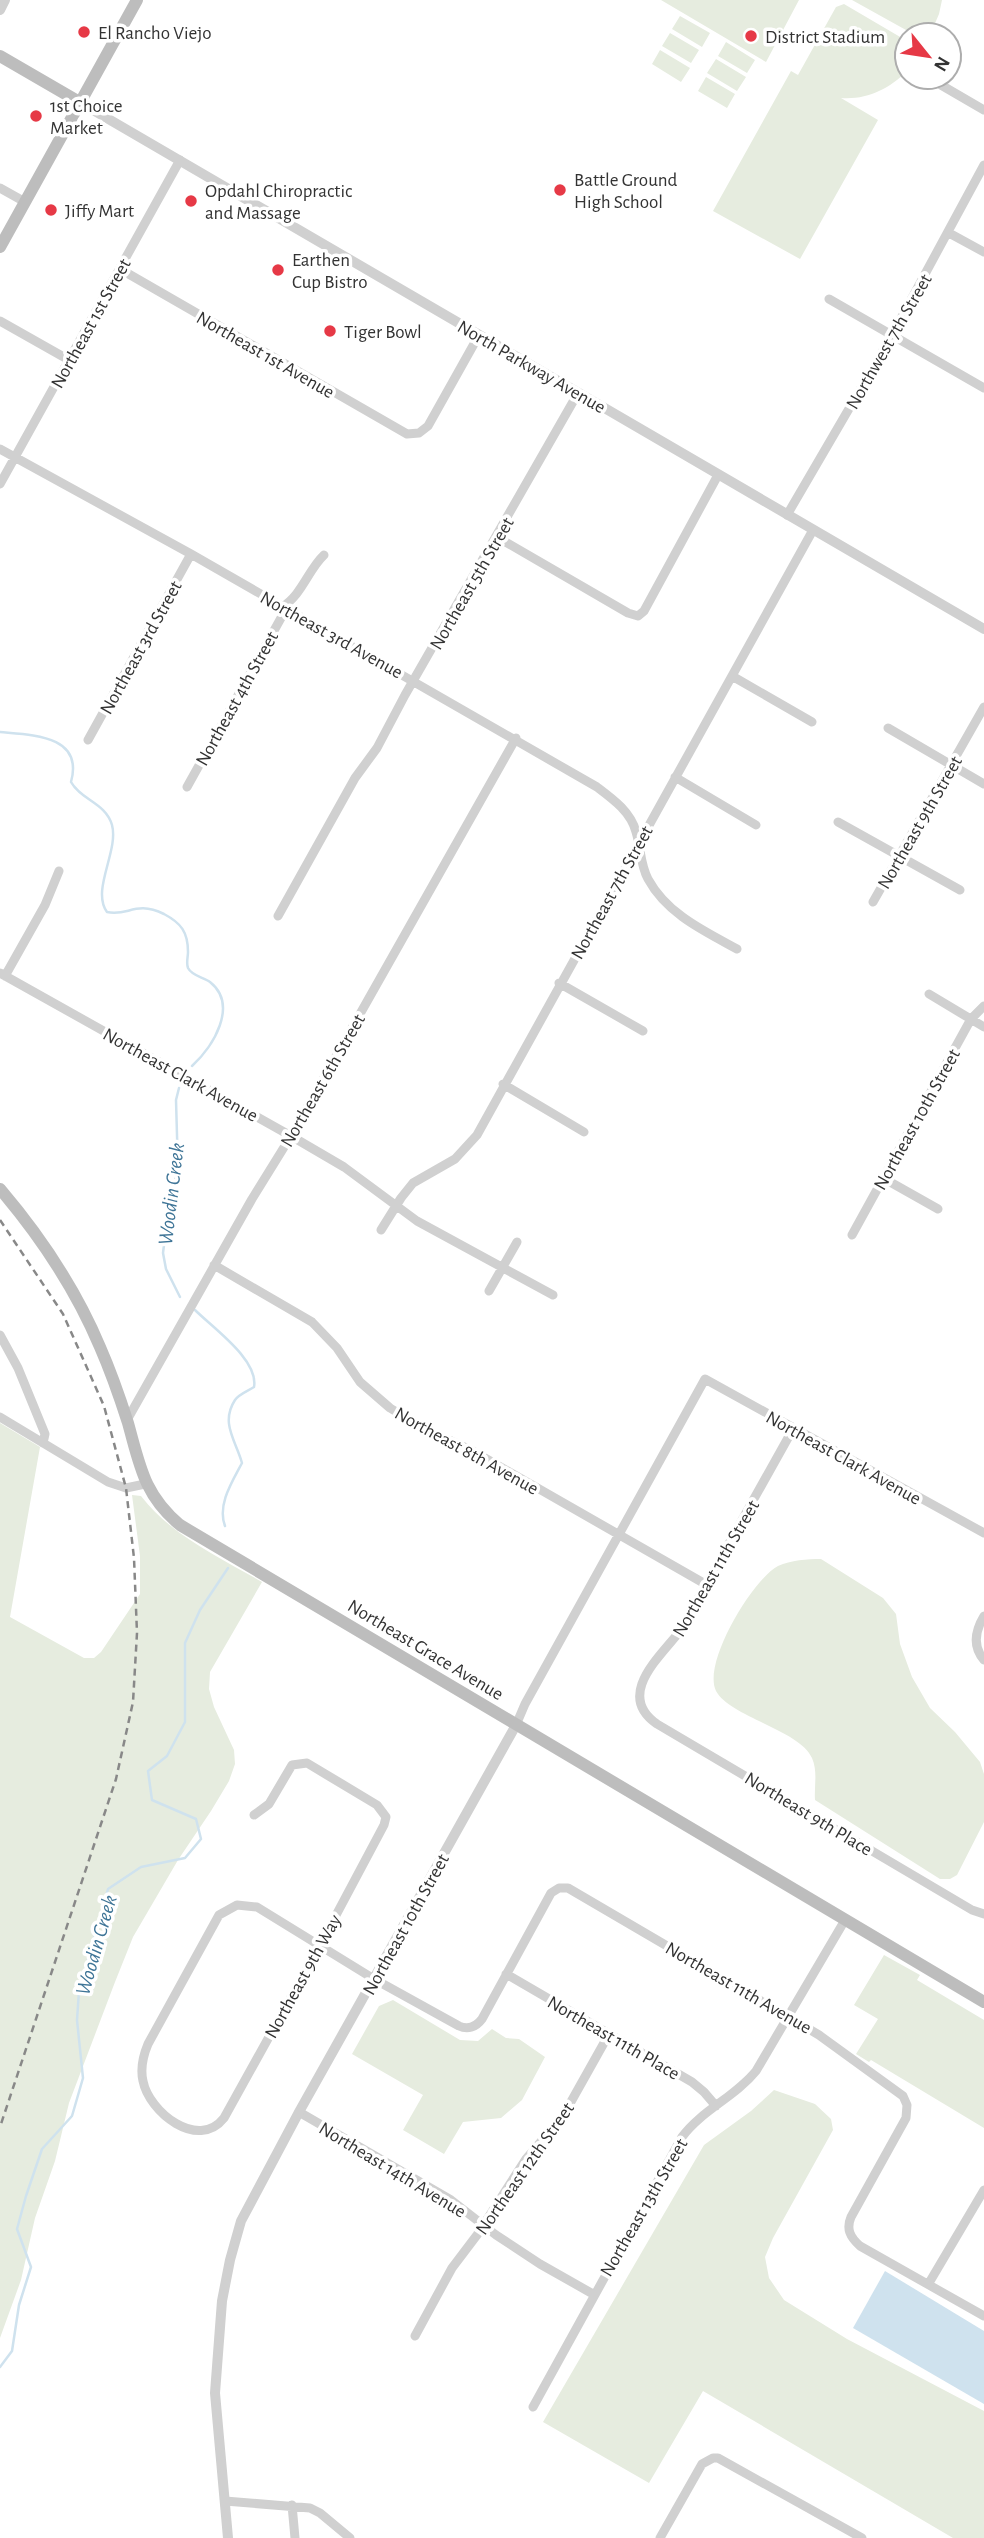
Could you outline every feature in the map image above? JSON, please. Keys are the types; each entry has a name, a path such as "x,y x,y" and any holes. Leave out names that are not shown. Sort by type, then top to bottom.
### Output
{"main road":[{"path":"0,247 138,0"},
{"path":"0,56 81,103"},
{"name":"Northeast Grace Avenue","path":"0,1189 32,1230 77,1301 100,1346 127,1420 145,1484 154,1500 180,1525 984,2002"}],"street":[{"path":"0,10 5,0"},
{"path":"951,91 984,110"},
{"name":"North Parkway Avenue","path":"81,103 984,629"},
{"name":"Northeast 1st Street","path":"0,484 180,160"},
{"name":"Northwest 7th Street","path":"787,515 892,335 984,165"},
{"path":"0,188 25,202"},
{"path":"949,233 984,252"},
{"name":"Northeast 1st Avenue","path":"120,269 401,432 413,435 428,426 479,335"},
{"path":"829,299 984,388"},
{"path":"0,321 69,360"},
{"name":"Northeast 5th Street","path":"278,916 355,778 377,748 578,393"},
{"name":"Northeast 3rd Avenue","path":"0,449 191,554 586,780 611,797 630,819 636,832 647,877 669,906 695,926 737,949"},
{"path":"497,537 628,613 638,616 644,611 718,475"},
{"name":"Northeast 7th Street","path":"382,1230 406,1191 422,1177 462,1153 477,1135 559,983 813,530"},
{"name":"Northeast 3rd Street","path":"88,740 191,554"},
{"name":"Northeast 4th Street","path":"187,787 284,608 316,562 324,555"},
{"path":"732,676 812,722"},
{"name":"Northeast 9th Street","path":"873,902 984,707"},
{"path":"888,728 984,784"},
{"name":"Northeast 6th Street","path":"127,1420 214,1265 292,1136 516,738"},
{"path":"675,777 756,825"},
{"path":"838,822 960,890"},
{"path":"2,975 45,905 59,871"},
{"name":"Northeast Clark Avenue","path":"2,975 292,1136 344,1167 417,1221 553,1295"},
{"path":"559,983 643,1031"},
{"path":"929,994 984,1027"},
{"name":"Northeast 10th Street","path":"852,1235 971,1019 984,1006"},
{"path":"503,1084 584,1132"},
{"path":"883,1178 938,1209"},
{"path":"489,1291 517,1242"},
{"name":"Northeast 8th Avenue","path":"214,1265 312,1322 337,1348 360,1382 390,1408 471,1450 707,1585"},
{"path":"0,1335 18,1368 45,1434 43,1443"},
{"name":"Northeast Clark Avenue","path":"705,1379 984,1533"},
{"name":"Northeast 10th Street","path":"228,2538 215,2393 218,2337 230,2260 247,2209 516,1726 525,1704 705,1379"},
{"path":"0,1417 108,1482 126,1488 145,1484"},
{"name":"Northeast 11th Street","path":"641,1705 639,1694 642,1682 658,1657 680,1631 793,1429"},
{"path":"984,1616 977,1630 976,1647 984,1660"},
{"name":"Northeast 9th Place","path":"641,1705 647,1716 657,1724 972,1910 984,1914"},
{"name":"Northeast 9th Way","path":"254,1815 269,1804 292,1765 301,1762 377,1804 386,1817 320,1945 224,2118 211,2129 195,2131 185,2128 158,2110 145,2090 142,2067 148,2044 219,1915 237,1905 258,1908 320,1945"},
{"name":"Northeast 11th Avenue","path":"506,1974 548,1897 559,1888 573,1890 829,2041 903,2096 907,2105 906,2118 852,2217 849,2231 860,2245 929,2283"},
{"name":"Northeast 13th Street","path":"533,2407 682,2137 692,2125 741,2088 756,2071 845,1920"},
{"path":"320,1945 374,1979 459,2026 469,2028 482,2019 506,1974"},
{"name":"Northeast 11th Place","path":"506,1974 697,2085 716,2106"},
{"name":"Northeast 12th Street","path":"415,2336 452,2268 484,2225 526,2159 563,2116 610,2034"},
{"name":"Northeast 14th Avenue","path":"299,2112 451,2200 540,2264 593,2294"},
{"path":"984,2190 929,2283 984,2315"},
{"path":"660,2538 702,2464 718,2458 862,2538"},
{"path":"225,2501 310,2508 350,2538"},
{"path":"292,2505 295,2538"}],"shaded area":[{"name":"District Stadium","path":"661,0 799,0 766,62"},
{"path":"852,0 942,0 936,21 893,23"},
{"path":"844,4 893,33 893,83 869,95 841,98 878,120 800,259 713,211 791,71 798,75 836,7"},
{"path":"680,16 710,33 702,47 672,29"},
{"path":"670,33 699,50 691,63 662,46"},
{"path":"726,42 755,60 747,73 718,56"},
{"path":"660,50 690,68 681,82 652,64"},
{"path":"716,59 746,77 737,91 707,73"},
{"path":"706,77 735,94 727,108 698,91"},
{"path":"0,1423 40,1447 10,1617 84,1658 94,1658 101,1652 140,1594 140,1556 132,1495 141,1496 167,1523 197,1545 262,1582 210,1672 209,1689 214,1707 234,1750 235,1764 229,1781 133,1937 69,2103 55,2161 35,2218 21,2280 0,2338"},
{"path":"821,1559 883,1598 896,1614 900,1644 912,1677 930,1708 980,1762 984,1774 984,1822 957,1875 950,1879 940,1879 815,1800 815,1768 805,1748 780,1731 735,1708 716,1691 716,1661 732,1623 756,1587 778,1566 799,1560"},
{"path":"884,1955 920,1975 917,1980 984,2020 984,2128 871,2060 869,2062 856,2054 878,2019 854,2005"},
{"path":"393,2000 460,2040 478,2041 492,2029 506,2038 519,2039 545,2057 522,2100 501,2118 463,2122 444,2154 403,2130 423,2095 352,2054 379,2006"},
{"path":"774,2090 815,2104 831,2119 833,2130 773,2238 765,2257 769,2278 784,2300 847,2339 984,2411 984,2538 953,2538 703,2391 649,2483 543,2422 704,2145 751,2111"}],"water":[{"path":"885,2271 984,2331 984,2404 853,2328"}],"waterway":[{"name":"Woodin Creek","path":"0,732 40,737 63,746 70,755 73,766 71,782 99,806 112,825 112,846 102,893 107,912 146,908 175,921 187,939 188,968 195,975 210,982 218,991 223,1014 220,1026 208,1048 192,1066"},
{"name":"Woodin Creek","path":"179,1088 176,1100 178,1170 170,1197 163,1253 166,1269 180,1297"},
{"name":"Woodin Creek","path":"195,1310 233,1345 254,1377 254,1387 237,1398 229,1416 231,1432 242,1463 224,1502 225,1526"},
{"name":"Woodin Creek","path":"0,2367 12,2351 19,2305 31,2267 17,2229 26,2196 42,2149 72,2116 83,2078 77,2020 79,1991 108,1889 141,1867 185,1858 201,1839 196,1819 152,1800 148,1771 167,1756 185,1722 185,1643 200,1610 228,1568"}],"railway":[{"path":"0,1220 63,1314 104,1406 126,1488 134,1558 137,1633 133,1702 116,1779 0,2127"}],"place":[{"name":"El Rancho Viejo","path":"84,32"},
{"name":"District Stadium","path":"751,36"},
{"name":"1st Choice Market","path":"36,116"},
{"name":"Battle Ground High School","path":"560,190"},
{"name":"Opdahl Chiropractic and Massage","path":"191,201"},
{"name":"Jiffy Mart","path":"51,210"},
{"name":"Earthen Cup Bistro","path":"278,270"},
{"name":"Tiger Bowl","path":"330,331"}]}
